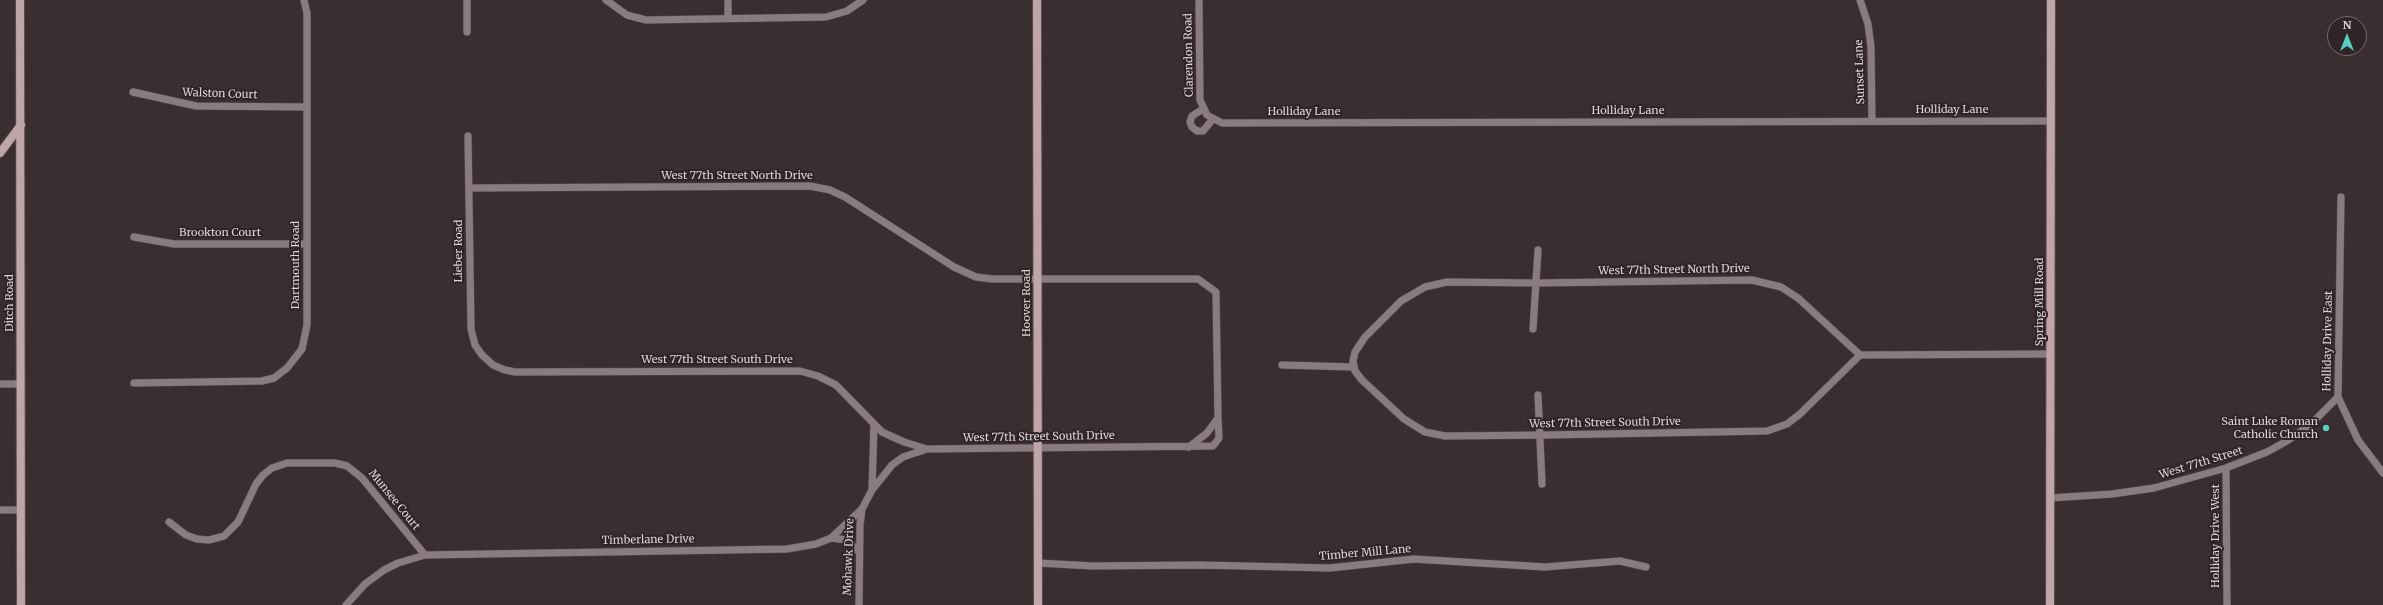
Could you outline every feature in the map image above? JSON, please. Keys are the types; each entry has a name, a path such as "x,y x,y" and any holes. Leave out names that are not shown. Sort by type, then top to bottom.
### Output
{"street":[{"name":"Ditch Road","path":"20,0 21,605"},
{"name":"Dartmouth Road","path":"134,383 254,382 274,378 288,368 300,353 306,338 307,13 304,0"},
{"path":"467,0 467,32"},
{"path":"606,0 619,11 642,20 826,17 847,11 863,0"},
{"path":"728,0 728,18"},
{"name":"Hoover Road","path":"1037,0 1038,605"},
{"name":"Clarendon Road","path":"1199,0 1199,94 1208,114 1205,130 1201,131 1192,128 1190,122 1194,114 1208,114"},
{"name":"Sunset Lane","path":"1860,0 1868,24 1871,43 1872,121"},
{"name":"Spring Mill Road","path":"2050,605 2051,0"},
{"name":"Walston Court","path":"133,92 196,106 307,107"},
{"name":"Holliday Lane","path":"1208,114 1224,123 2051,120"},
{"path":"0,153 21,125"},
{"name":"Lieber Road","path":"468,136 471,329 475,345 487,361"},
{"name":"West 77th Street North Drive","path":"470,188 810,186 830,190 845,196 965,273 992,279 1190,278 1203,281 1216,292 1218,418"},
{"name":"Holliday Drive East","path":"2341,197 2338,397 2358,440 2383,473"},
{"name":"Brookton Court","path":"134,237 174,244 307,244"},
{"path":"1533,329 1538,250"},
{"name":"West 77th Street North Drive","path":"1354,364 1357,348 1374,327 1411,294 1425,287 1447,282 1536,284 1752,280 1765,282 1785,289 1806,303 1847,346 1860,355"},
{"path":"1860,355 2051,354"},
{"name":"West 77th Street South Drive","path":"1354,364 1362,380 1404,419 1425,432 1445,436 1767,431 1787,424 1800,414 1860,355"},
{"name":"West 77th Street South Drive","path":"487,361 496,366 515,372 800,370 818,376 836,385 874,424 892,437 927,449 1213,446 1218,443 1218,418"},
{"path":"1282,365 1354,364"},
{"path":"0,384 21,384"},
{"path":"1538,395 1542,484"},
{"name":"West 77th Street","path":"2050,498 2112,494 2154,488 2226,468 2267,452 2288,441 2310,425 2338,397"},
{"path":"1189,447 1207,433 1218,418"},
{"path":"872,490 874,424"},
{"name":"Timberlane Drive","path":"346,605 365,584 384,570 398,563 425,555 787,549 816,544 831,538 862,509 872,490 892,465 903,457 927,449"},
{"name":"Munsee Court","path":"169,522 186,535 197,539 208,540 224,536 238,522 256,484 263,475 272,468 287,463 335,463 347,466 362,478 425,555"},
{"name":"Holliday Drive West","path":"2226,468 2227,605"},
{"name":"Mohawk Drive","path":"858,605 859,552 862,509"},
{"path":"0,510 21,510"},
{"path":"831,538 846,540 859,552"},
{"name":"Timber Mill Lane","path":"1038,563 1093,566 1200,565 1330,568 1414,559 1545,567 1620,561 1646,567"}],"place":[{"name":"Saint Luke Roman Catholic Church","path":"2326,428"}]}
